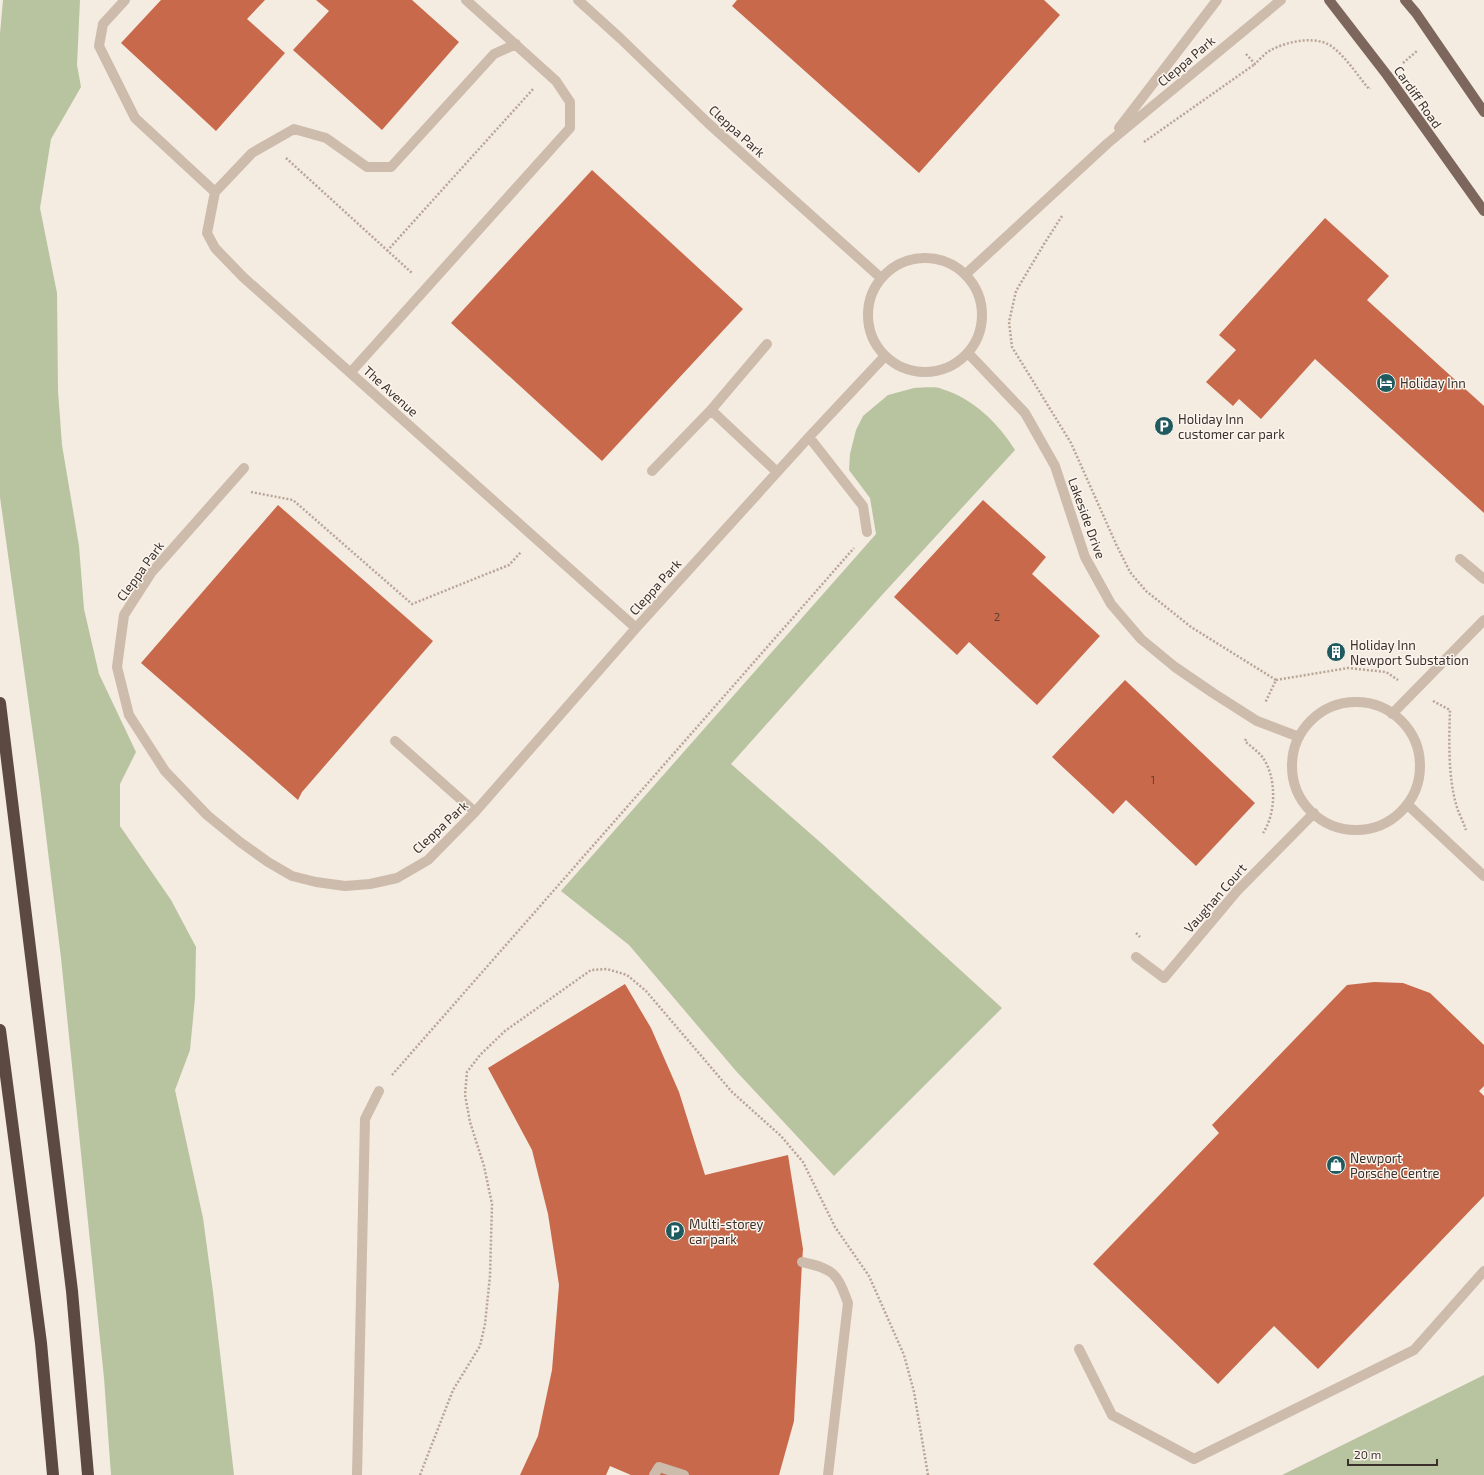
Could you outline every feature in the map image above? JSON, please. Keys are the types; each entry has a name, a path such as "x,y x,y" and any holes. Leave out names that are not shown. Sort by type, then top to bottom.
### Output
{"highway":[{"path":"0,703 72,1291 88,1475"},
{"path":"0,1030 40,1343 53,1475"}],"main road":[{"name":"Cardiff Road","path":"1329,0 1387,75 1484,211"},
{"path":"1405,0 1416,13 1484,112"}],"street":[{"path":"125,0 103,24 99,46 135,118 215,192 252,153 294,129 326,138 367,167 391,168 494,54 516,44"},
{"path":"351,372 570,128 570,102 556,80 466,0"},
{"name":"Cleppa Park","path":"578,0 620,38 708,123 881,278"},
{"name":"Cleppa Park","path":"1108,143 1217,0"},
{"name":"Cleppa Park","path":"967,273 1108,143 1281,0"},
{"name":"The Avenue","path":"215,192 206,233 215,248 243,277 636,628"},
{"path":"917,258 928,258 948,262 967,273 976,289 982,308 981,325 974,344 968,353 952,365 936,371 913,371 894,363 885,356 873,340 868,321 868,309 873,290 881,278 898,264 917,258"},
{"path":"652,471 711,410 767,344"},
{"name":"Lakeside Drive","path":"968,353 1029,419 1055,466 1085,557 1111,604 1141,639 1175,667 1257,720 1299,737"},
{"name":"Cleppa Park","path":"244,468 151,573 124,615 117,667 129,715 165,771 207,815 240,842 268,862 292,876 316,882 345,886 370,884 397,878 428,860 475,812 636,628 809,437 885,356"},
{"path":"711,410 777,472"},
{"path":"809,437 863,506 867,532"},
{"path":"1460,559 1484,579"},
{"path":"1392,714 1484,620"},
{"path":"1350,702 1382,706 1402,720 1415,738 1420,756 1420,778 1408,805 1388,822 1367,829 1349,830 1318,818 1306,806 1297,791 1292,768 1293,755 1299,737 1308,723 1326,709 1350,702"},
{"path":"395,741 475,812"},
{"path":"1408,805 1484,876"},
{"name":"Vaughan Court","path":"1136,957 1164,978 1237,891 1314,813"},
{"path":"357,1475 365,1119 379,1091"},
{"path":"802,1262 821,1266 836,1275 848,1303 828,1473"},
{"path":"1079,1349 1112,1415 1194,1459 1414,1350 1484,1271"},
{"path":"654,1475 659,1467 684,1475"}],"path":[{"path":"1233,39 1255,64"},
{"path":"1141,145 1255,64 1270,50 1295,42 1307,40 1321,41 1334,48 1344,58 1369,89 1417,52 1413,47"},
{"path":"388,251 548,73"},
{"path":"270,143 427,287"},
{"path":"1066,211 1047,238 1016,291 1009,322 1012,347 1071,444 1130,572 1146,591 1190,627 1276,680 1257,720 1244,741 1263,758 1271,774 1273,791 1268,826 1260,837"},
{"path":"227,488 292,500 412,604 509,565 536,538"},
{"path":"379,1091 407,1056 839,566 867,532"},
{"path":"1136,933 1142,938"},
{"path":"420,1475 453,1390 480,1346 485,1324 490,1276 492,1204 484,1166 470,1122 466,1102 465,1095 467,1072 480,1055 505,1031 592,970 607,969 627,975 646,991 732,1092 781,1136 802,1162 835,1227 869,1276 904,1355 914,1392 928,1475"}],"green space":[{"path":"3,0 80,0 77,65 81,87 51,139 40,208 57,293 58,391 62,445 79,546 84,609 99,674 136,752 120,784 120,826 171,900 196,947 195,998 190,1050 175,1090 203,1218 234,1475 111,1475 104,1378 61,958 39,778 0,497 0,34"},
{"path":"914,388 939,388 953,393 975,405 1009,440 1015,450 882,595 731,764 820,842 1002,1008 834,1176 736,1071 629,945 561,891 876,534 870,498 849,470 850,454 856,430 863,416 888,395"},
{"path":"1484,1375 1484,1475 1282,1475"}],"building":[{"path":"161,0 265,0 247,19 285,53 216,131 121,43"},
{"path":"316,0 412,0 459,42 382,130 293,50 329,11"},
{"path":"737,0 1044,0 1060,15 919,173 732,6"},
{"path":"592,170 743,309 602,461 451,323"},
{"path":"1325,218 1389,276 1367,300 1484,406 1484,513 1315,359 1261,419 1239,399 1233,406 1206,382 1236,350 1219,335"},
{"path":"983,500 1046,557 1032,574 1100,636 1037,705 969,642 957,655 894,597"},
{"path":"278,505 433,641 302,792 298,800 141,663"},
{"name":"Holiday Inn Newport Substation","path":"1339,644 1341,659 1332,660 1330,645"},
{"path":"1125,680 1255,803 1196,866 1126,800 1113,814 1052,757"},
{"name":"Newport Porsche Centre","path":"1374,982 1403,983 1430,993 1484,1045 1484,1086 1479,1091 1484,1096 1484,1196 1318,1369 1274,1326 1218,1384 1093,1264 1219,1133 1212,1125 1347,985"},
{"name":"Multi-storey car park","path":"625,984 651,1028 679,1092 705,1175 788,1155 803,1249 794,1421 779,1475 631,1475 610,1466 606,1475 520,1475 538,1436 552,1370 559,1285 548,1214 532,1150 488,1068"}],"place":[{"name":"Holiday Inn","path":"1386,383"},
{"name":"Holiday Inn customer car park","path":"1164,426"},
{"name":"Holiday Inn Newport Substation","path":"1336,652"},
{"name":"Newport Porsche Centre","path":"1336,1165"},
{"name":"Multi-storey car park","path":"675,1231"}]}
